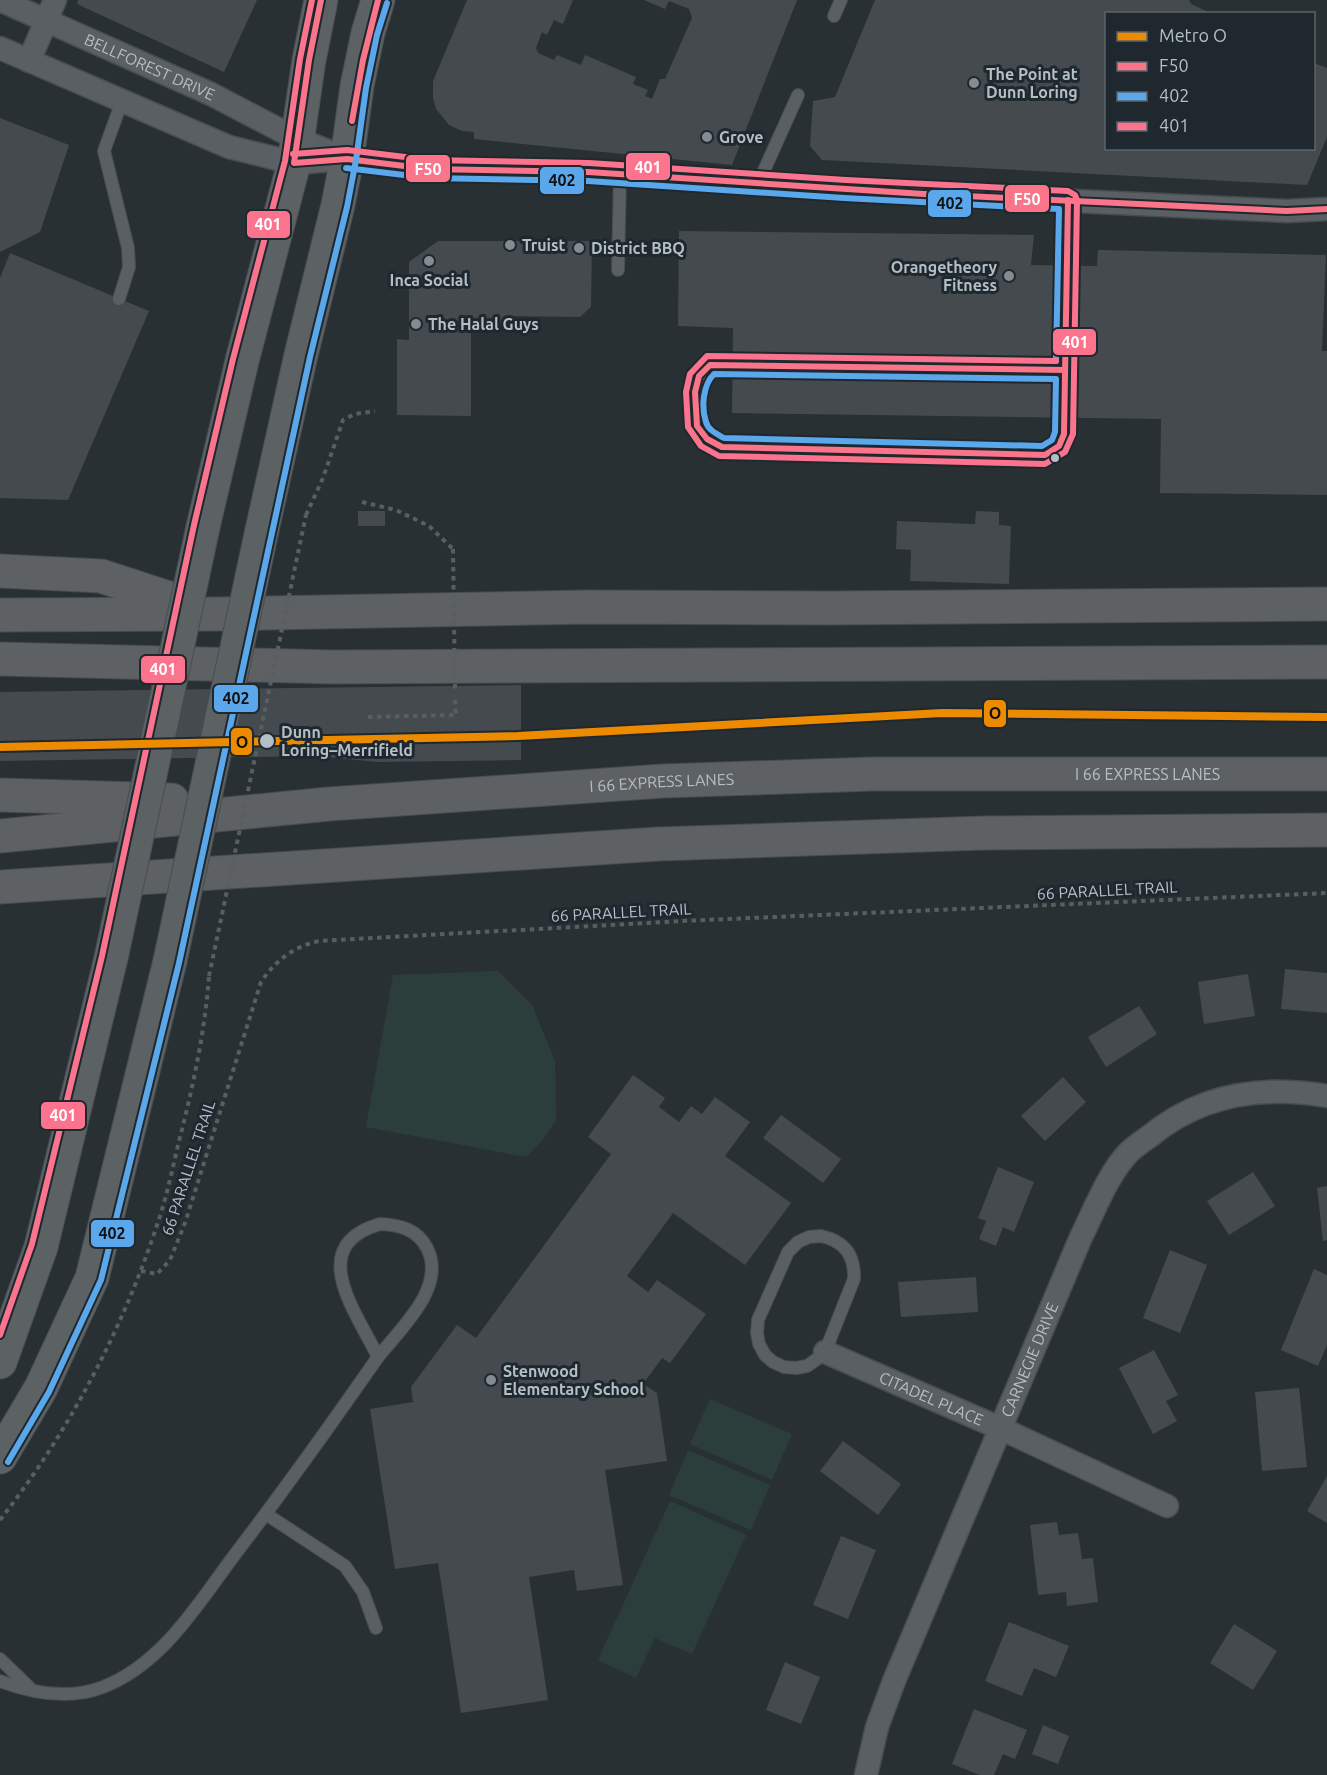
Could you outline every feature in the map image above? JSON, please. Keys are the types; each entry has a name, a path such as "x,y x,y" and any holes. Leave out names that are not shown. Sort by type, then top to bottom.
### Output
{"highway":[{"path":"0,571 101,576 218,614"},
{"path":"0,615 218,614 587,607 830,608 1327,603"},
{"path":"0,659 333,667 1327,662"},
{"name":"I 66 EXPRESS LANES","path":"0,836 329,804 663,781 860,775 1327,774"},
{"path":"0,795 329,804"},
{"path":"0,887 659,844 984,833 1327,830"}],"main road":[{"path":"0,1362 40,1247 111,958 203,527 242,361 296,151 309,60 321,0"},
{"path":"0,1457 41,1388 92,1278 170,961 262,530 301,355 338,205 357,86 368,33 378,0"}],"street":[{"name":"BELLFOREST DRIVE","path":"0,0 211,94 296,151"},
{"path":"29,61 55,0"},
{"path":"0,48 229,147 296,151 429,169 620,174 924,194 1287,211 1327,209"},
{"name":"CARNEGIE DRIVE","path":"866,1775 877,1727 894,1682 1081,1238 1104,1189 1128,1154 1169,1120 1207,1102 1246,1092 1273,1091 1327,1096"},
{"name":"CITADEL PLACE","path":"825,1352 1002,1429 1167,1506"}],"lane":[{"path":"834,16 841,0"},
{"path":"758,184 798,95"},
{"path":"119,299 129,267 128,248 104,151 122,101"},
{"path":"618,270 620,174"},
{"path":"731,365 710,365 699,376 694,392 697,426 707,439 722,447 1045,455 1059,446 1064,434"},
{"path":"0,1681 33,1691 55,1694 91,1691 104,1687 135,1670 171,1637 266,1514 430,1287 433,1271 431,1256 423,1241 411,1230 396,1224 380,1224 366,1228 354,1236 345,1248 340,1262 340,1277 345,1291 378,1357"},
{"path":"821,1236 843,1245 851,1255 855,1266 850,1293 825,1352 807,1366 784,1367 765,1355 759,1344 757,1333 758,1320 788,1252 798,1242 809,1237 821,1236"},
{"path":"266,1514 345,1566 363,1592 376,1628"},
{"path":"0,1659 33,1691"}],"path":[{"path":"0,1520 45,1457 87,1389 120,1323 141,1271 160,1214 186,1115 206,1014 209,976 306,514 323,478 343,420 355,414 375,411"},
{"path":"362,502 396,510 429,526 453,549 456,716 368,717"},
{"name":"66 PARALLEL TRAIL","path":"141,1271 157,1274 170,1260 197,1184 261,982 285,954 308,944 319,941 706,920 1327,893"}],"shaded area":[{"path":"498,971 532,1005 555,1061 556,1120 542,1141 526,1157 366,1127 393,975"},
{"path":"710,1399 792,1434 772,1480 690,1444"},
{"path":"688,1450 770,1485 751,1530 669,1495"},
{"path":"670,1501 746,1535 692,1654 655,1638 636,1678 598,1660"}],"building":[{"path":"78,0 257,0 224,72 77,4"},
{"path":"467,0 573,0 563,24 554,20 547,35 542,32 536,48 538,53 554,60 557,55 581,65 585,55 636,77 633,84 648,90 645,96 652,99 660,79 665,79 692,18 689,9 669,1 665,9 644,0 797,0 732,165 474,139 474,132 462,131 449,125 436,109 433,98 433,81"},
{"name":"The Point at Dunn Loring","path":"875,0 1189,0 1191,4 1209,12 1105,12 1105,150 1315,150 1315,63 1327,68 1327,137 1307,185 822,160 810,146 813,101 835,97"},
{"path":"0,118 69,145 40,232 0,252"},
{"path":"679,231 1034,235 1031,265 1097,266 1098,250 1326,255 1322,351 1327,351 1327,495 1160,493 1161,419 732,413 733,328 678,326"},
{"path":"438,241 592,241 591,307 580,317 504,316 504,324 471,324 471,416 397,415 397,339 409,340 409,262"},
{"path":"10,253 149,311 68,500 0,498 0,278"},
{"path":"358,511 385,511 385,526 358,526"},
{"path":"976,511 999,512 999,525 1011,526 1009,584 910,581 911,550 896,549 897,521 975,524"},
{"name":"Dunn Loring–Merrifield","path":"521,685 521,760 378,762 313,756 0,761 0,692"},
{"path":"1285,969 1327,973 1327,1013 1281,1009"},
{"path":"1248,974 1255,1016 1204,1024 1198,982"},
{"path":"1139,1006 1157,1034 1106,1067 1088,1037"},
{"path":"633,1075 665,1098 659,1107 679,1122 691,1106 702,1114 715,1097 750,1122 725,1156 791,1203 745,1265 673,1213 627,1276 648,1292 657,1280 706,1314 670,1363 662,1358 643,1384 657,1393 667,1461 605,1470 623,1585 577,1591 574,1570 529,1577 548,1700 461,1713 438,1563 395,1569 370,1409 413,1402 411,1387 457,1325 476,1338 611,1154 588,1137"},
{"path":"1063,1077 1086,1102 1045,1141 1021,1116"},
{"path":"781,1115 841,1159 823,1183 763,1138"},
{"path":"998,1167 1034,1182 1014,1232 1003,1227 996,1246 979,1239 986,1221 978,1218"},
{"path":"1253,1172 1275,1206 1229,1235 1207,1201"},
{"path":"1327,1186 1327,1240 1323,1241 1317,1188"},
{"path":"1170,1250 1207,1265 1180,1333 1143,1318"},
{"path":"1314,1269 1327,1275 1327,1345 1318,1366 1281,1350"},
{"path":"976,1277 978,1312 901,1317 898,1282"},
{"path":"1154,1350 1178,1395 1166,1401 1177,1421 1153,1434 1119,1368"},
{"path":"1299,1388 1307,1467 1262,1471 1255,1392"},
{"path":"843,1441 901,1484 878,1515 820,1471"},
{"path":"1327,1476 1327,1523 1307,1511"},
{"path":"1057,1522 1059,1535 1078,1533 1082,1559 1093,1558 1098,1602 1067,1606 1066,1592 1038,1595 1030,1525"},
{"path":"841,1536 876,1550 848,1619 813,1605"},
{"path":"1009,1622 1069,1646 1056,1677 1034,1668 1022,1696 985,1681"},
{"path":"1234,1624 1277,1651 1253,1690 1210,1663"},
{"path":"785,1662 820,1677 801,1724 766,1710"},
{"path":"974,1709 1027,1730 1015,1759 1003,1754 994,1775 980,1775 952,1764"},
{"path":"1043,1725 1069,1736 1058,1764 1032,1754"}],"metro line":[{"name":"O","path":"0,747 518,736 942,713 1327,717"}],"transit line":[{"name":"401","path":"0,1335 32,1244 102,956 194,525 233,359 285,161 300,59 312,0"},
{"name":"F50","path":"321,0 309,60 294,163 347,159 429,169 588,172 924,194 1287,211 1327,209"},
{"name":"F50","path":"352,121 363,60 378,0"},
{"name":"402","path":"8,1462 49,1392 101,1280 179,963 310,357 347,207 366,88 377,35 387,3"},
{"name":"401","path":"293,154 347,150 430,160 589,163 846,180 1068,191 1075,195 1077,200 1073,434 1065,452 1045,464 719,456 701,446 688,427 686,392 690,374 707,356 1056,361"},
{"name":"402","path":"346,168 429,178 588,181 1059,209 1056,361"},
{"name":"F50","path":"1065,370 710,365 699,376 695,392 697,426 707,439 722,447 1045,455 1059,446 1064,434 1068,200"},
{"name":"402","path":"714,374 1056,379 1055,432 1052,440 1042,446 724,438 713,432 704,416 705,390 714,374"}],"place":[{"name":"The Point at Dunn Loring","path":"974,83"},
{"name":"Grove","path":"707,137"},
{"name":"Truist","path":"510,245"},
{"name":"District BBQ","path":"579,248"},
{"name":"Inca Social","path":"429,261"},
{"name":"Orangetheory Fitness","path":"1009,276"},
{"name":"The Halal Guys","path":"416,324"},
{"name":"Dunn Loring–Merrifield","path":"267,741"},
{"name":"Stenwood Elementary School","path":"491,1380"}]}
